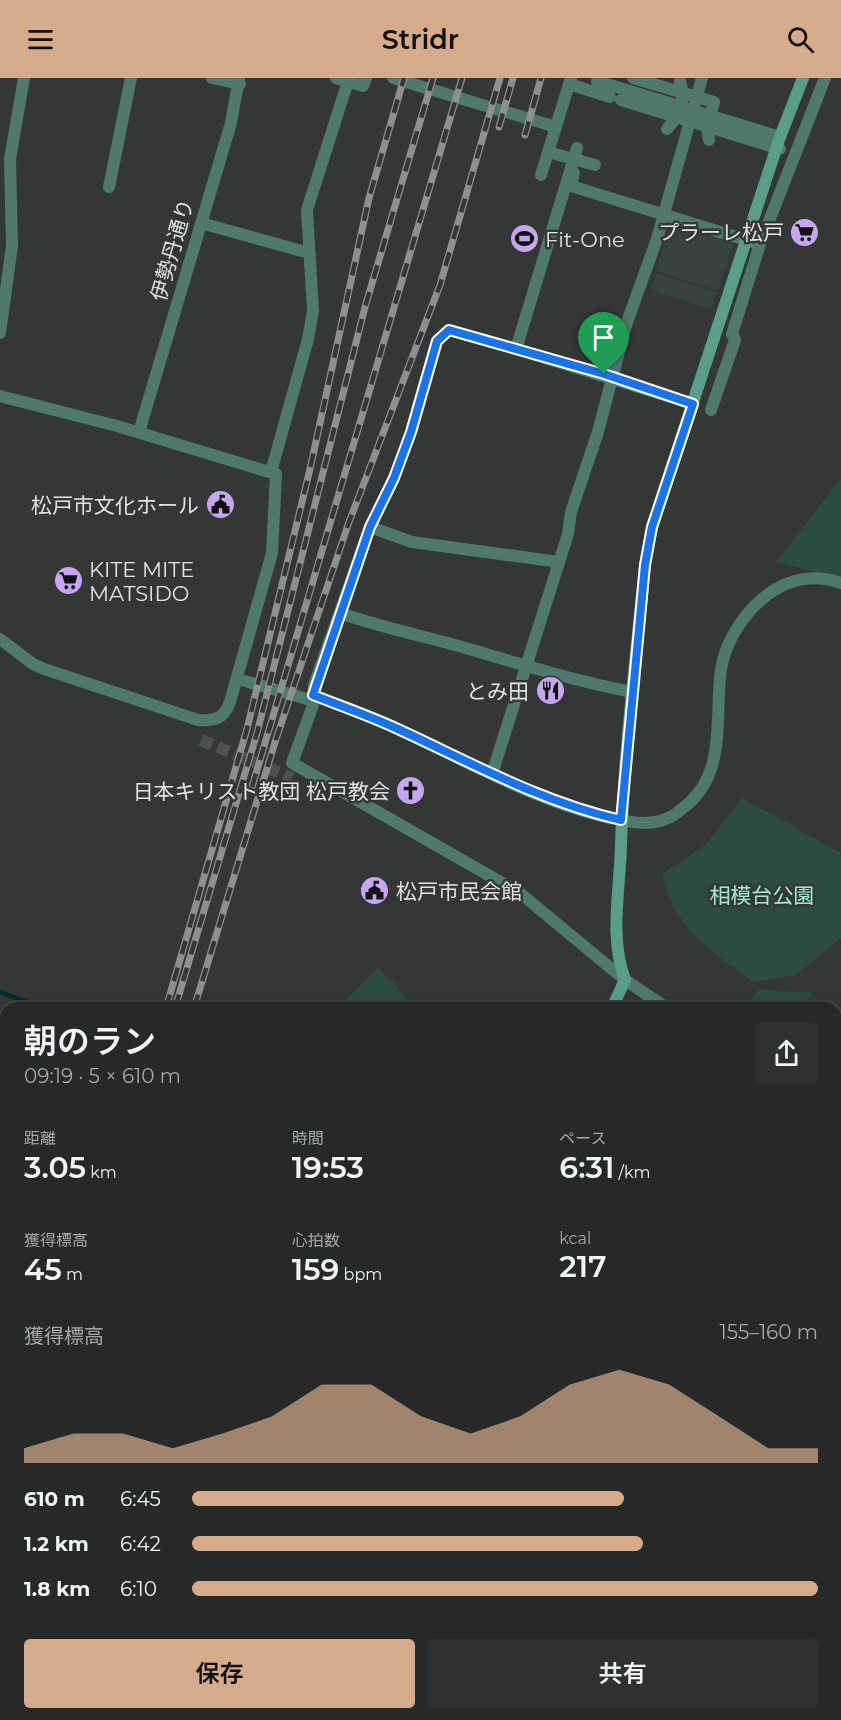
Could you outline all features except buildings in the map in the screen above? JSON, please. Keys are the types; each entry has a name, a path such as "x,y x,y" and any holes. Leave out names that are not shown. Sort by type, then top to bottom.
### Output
{"street":[{"path":"0,333 12,246 10,159 24,78"},
{"path":"109,187 131,78"},
{"path":"212,78 239,81"},
{"path":"336,78 363,86 366,78"},
{"path":"271,471 308,339 313,311 307,210 349,78"},
{"path":"393,78 556,127"},
{"path":"633,78 714,102 707,127 709,141"},
{"path":"492,774 568,534 570,512 598,432 626,325 657,239 702,78"},
{"path":"615,1002 625,980 618,960 616,899 632,692 652,527 803,78"},
{"path":"711,410 735,340 732,334 760,244 796,158 825,78"},
{"name":"伊勢丹通り","path":"139,432 201,223 239,81"},
{"path":"541,175 570,81 707,127 780,143"},
{"path":"667,129 677,117 684,93 680,81"},
{"path":"605,92 692,110 780,143"},
{"path":"548,152 577,154 595,165"},
{"path":"577,154 570,186 760,244"},
{"path":"516,350 577,154"},
{"path":"201,223 309,253"},
{"path":"658,1002 625,980 520,893 292,763 313,705 310,697 370,527 404,450 437,341 449,330 612,377 693,404"},
{"path":"0,396 139,432 276,474 272,553 230,702 221,717 215,721 198,720 44,669 0,639"},
{"path":"370,527 412,542 559,562"},
{"path":"245,681 310,697 395,728 525,791 580,811 639,824 665,819 694,800 703,788 718,747 721,668 732,638 751,609 772,591 787,582 804,578 825,579 841,584"},
{"path":"340,613 386,629 426,637 526,666 632,692"}],"shaded area":[{"path":"674,212 737,232 718,291 656,271"},
{"path":"656,273 717,292 711,309 651,290"}],"green space":[{"path":"841,478 841,579 776,562"},
{"name":"相模台公園","path":"742,798 841,853 841,938 796,975 753,982 696,936 674,909 667,892 662,874 705,845"},
{"path":"378,968 393,982 408,1002 343,1002"},
{"path":"760,989 813,993 806,1002 750,1002"}],"waterway":[{"path":"0,992 27,1002"}],"tunnel":[{"path":"201,740 292,778"}],"railway":[{"path":"168,1002 247,729 310,469 369,198 404,78"},
{"path":"177,1002 257,733 365,307 433,78"},
{"path":"252,787 462,78"},
{"path":"196,1002 276,739 349,522 440,285 500,78"},
{"path":"499,127 513,78"},
{"path":"525,135 541,78"}],"place":[{"name":"プラーレ松戸","path":"805,232"},
{"name":"Fit-One","path":"524,239"},
{"name":"松戸市文化ホール","path":"220,505"},
{"name":"KITE MITE MATSIDO","path":"68,581"},
{"name":"とみ田","path":"550,691"},
{"name":"日本キリスト教団 松戸教会","path":"411,791"},
{"name":"松戸市民会館","path":"375,891"}],"route":[{"path":"449,330 604,374 693,404 662,492 652,527 645,565 621,795 621,820 580,811 525,791 395,728 313,695 314,685 370,527 394,478 411,432 437,341 449,330"}]}
